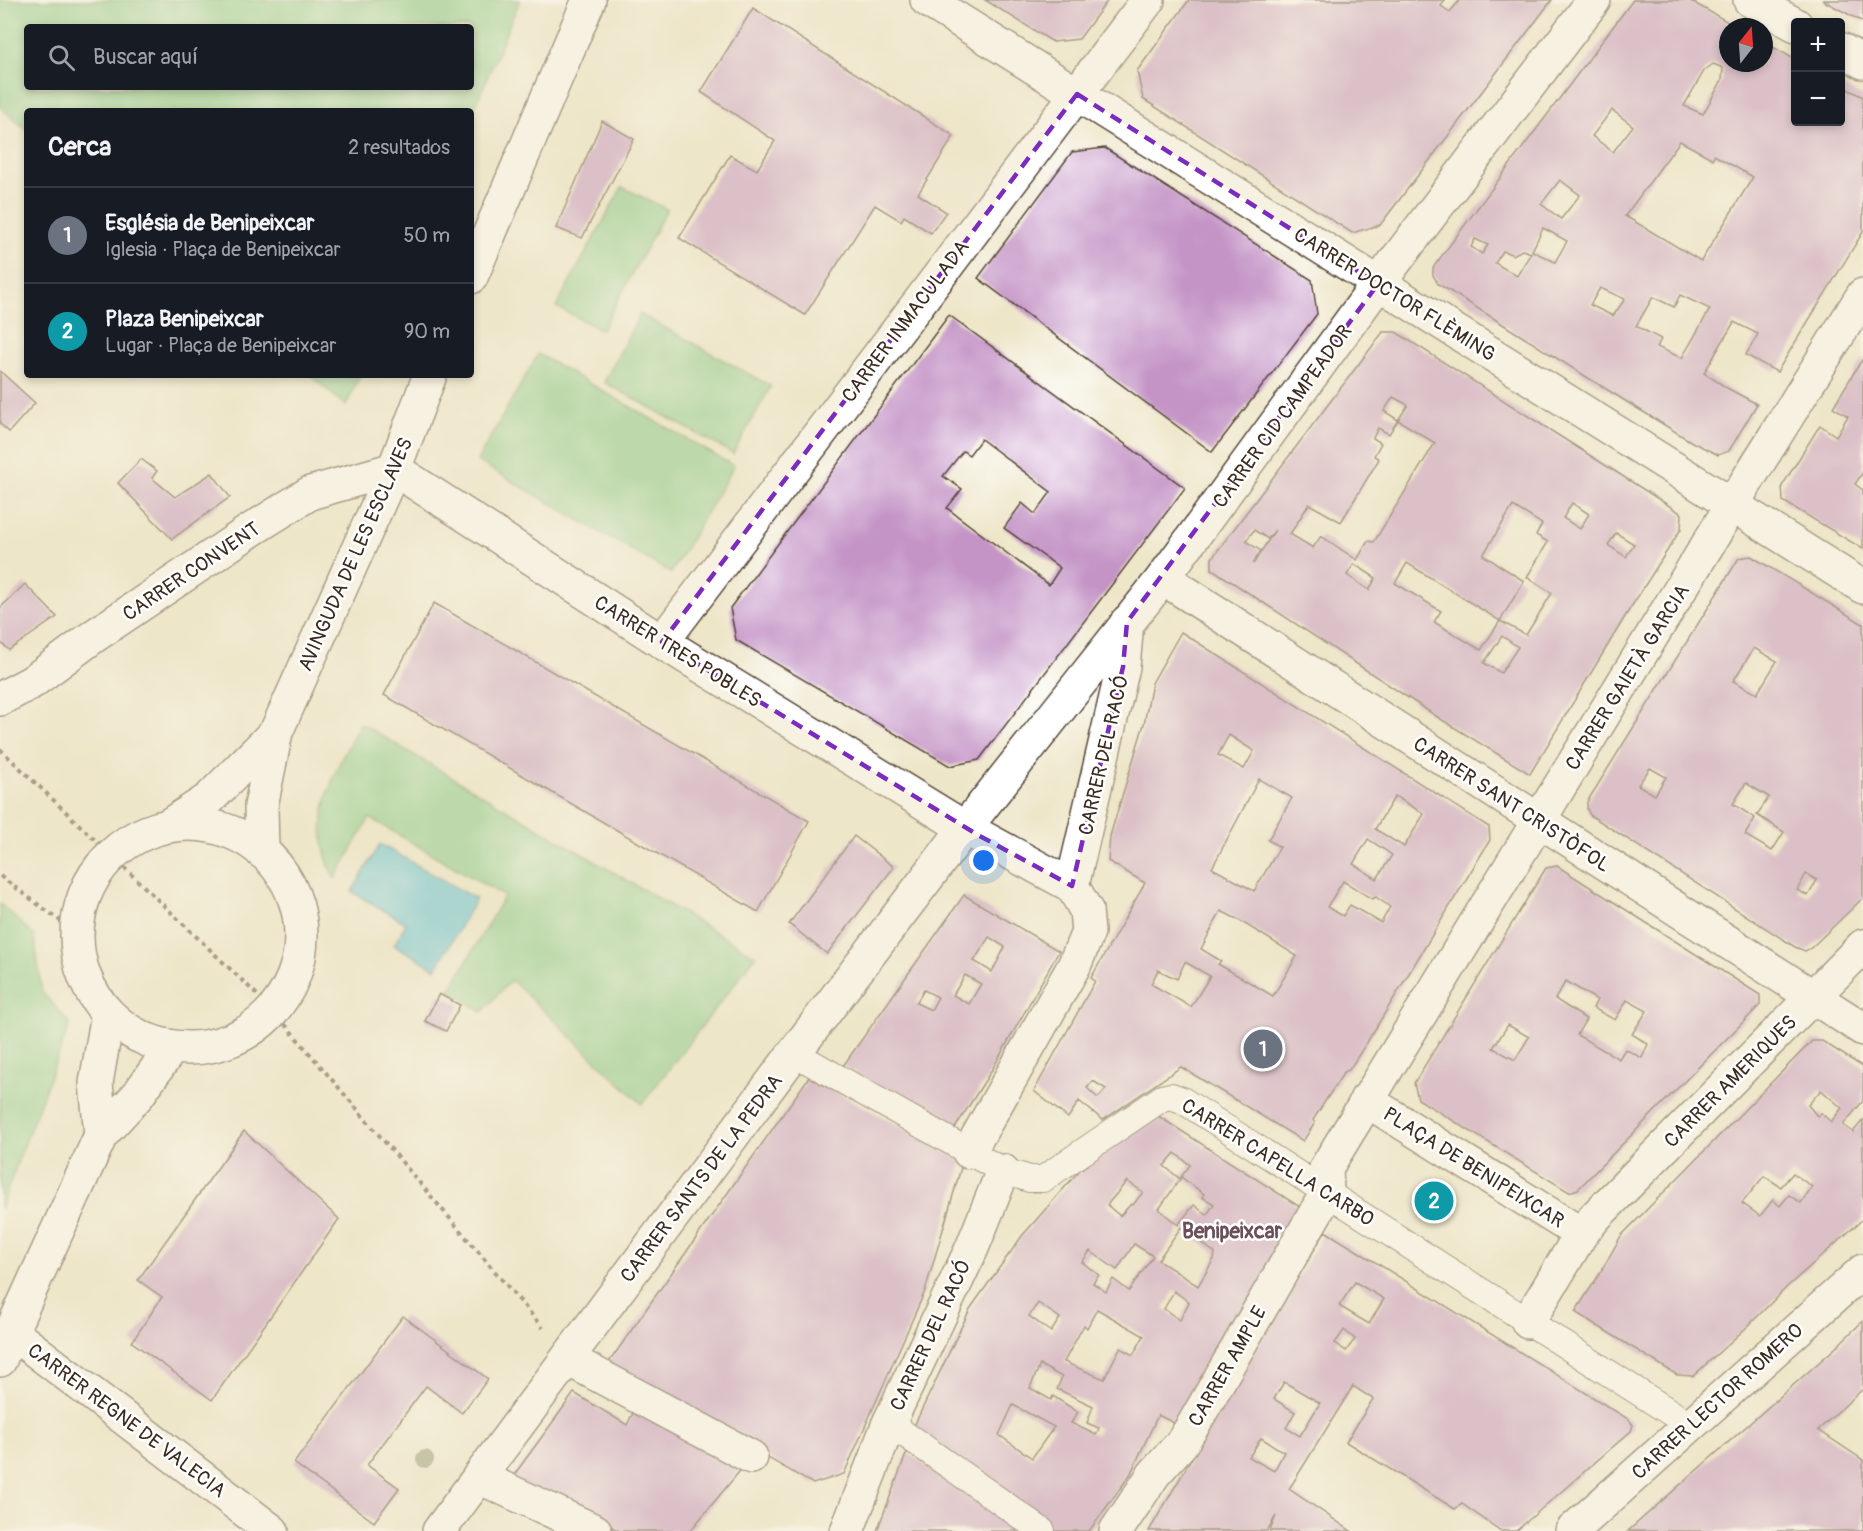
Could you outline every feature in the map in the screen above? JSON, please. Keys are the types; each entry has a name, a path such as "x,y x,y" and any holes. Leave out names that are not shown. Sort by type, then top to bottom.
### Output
{"street":[{"path":"474,270 589,0"},
{"name":"CARRER DOCTOR FLÈMING","path":"927,0 1863,587"},
{"name":"CARRER INMACULADA","path":"662,642 1148,0"},
{"name":"CARRER CID CAMPEADOR","path":"965,828 1163,578 1378,284 1594,0"},
{"path":"1750,0 1791,22"},
{"path":"1845,53 1863,62"},
{"name":"CARRER GAIETÀ GARCIA","path":"1391,1060 1863,295"},
{"name":"AVINGUDA DE LES ESCLAVES","path":"262,852 261,806 276,732 394,469 429,378"},
{"name":"CARRER TRES POBLES","path":"394,469 662,642 965,828"},
{"name":"CARRER CONVENT","path":"0,699 32,682 94,636 310,493 394,469"},
{"name":"CARRER SANT CRISTÒFOL","path":"1163,578 1863,1029"},
{"name":"CARRER DEL RACÓ","path":"1072,886 1123,667 1127,622"},
{"name":"AVINGUDA DE LES ESCLAVES","path":"169,825 209,799 276,732"},
{"path":"169,825 208,825 245,838 262,852 275,862 295,895 302,934 296,972 277,1006 271,1008 248,1032 212,1046 172,1047 135,1035 108,1014 86,981 77,944 81,904 93,878 111,854 132,839 169,825"},
{"path":"965,828 1072,886 1086,910 1088,932 1074,966 969,1152"},
{"name":"CARRER SANTS DE LA PEDRA","path":"439,1531 794,1053 965,828"},
{"name":"CARRER AMERIQUES","path":"1589,1225 1863,946"},
{"path":"101,1135 96,1083 108,1014"},
{"path":"6,1346 101,1135 138,1095 172,1047"},
{"name":"PLAÇA DE BENIPEIXCAR","path":"1327,1194 1326,1168 1391,1060"},
{"name":"PLAÇA DE BENIPEIXCAR","path":"1366,1100 1589,1225 1528,1322"},
{"name":"CARRER DEL RACÓ","path":"848,1531 889,1423 972,1248 1003,1171"},
{"name":"CARRER AMPLE","path":"1116,1531 1154,1474 1181,1444 1192,1427 1327,1194"},
{"name":"CARRER LECTOR ROMERO","path":"1572,1531 1863,1270"},
{"name":"CARRER REGNE DE VALECIA","path":"6,1346 272,1531"},
{"path":"568,1359 751,1456"},
{"path":"479,1477 595,1531"}],"lane":[{"name":"CARRER CAPELLA CARBO","path":"794,1053 1003,1171 1030,1179 1043,1179 1162,1098 1172,1096 1182,1100 1690,1425"},
{"path":"889,1423 1042,1531"}],"path":[{"path":"0,749 271,1008 568,1359"},
{"path":"0,876 78,934"}],"highlighted area":[{"path":"1077,94 1378,284 1127,622 1123,667 1072,886 978,835 662,642"}],"green space":[{"path":"0,0 520,0 474,109 24,108 24,127 0,107"},
{"path":"622,187 667,209 602,330 556,307"},
{"path":"640,314 771,386 733,454 604,382"},
{"path":"538,354 734,466 671,573 477,461"},
{"path":"313,378 359,378 346,406"},
{"path":"360,723 756,956 642,1104 511,980 482,1012 450,990 504,896 370,818 335,879 326,859 323,838 326,799 341,760"},
{"path":"0,904 34,935 42,992 70,1024 0,1209"}],"water":[{"path":"380,844 476,899 436,969 394,945 406,923 352,892"}],"building":[{"path":"985,0 1108,0 1079,39 1053,42"},
{"path":"1189,0 1445,0 1441,6 1450,12 1460,0 1552,0 1380,225 1352,233 1143,99 1137,71"},
{"path":"1633,0 1689,0 1721,18 1719,18 1719,66 1713,64 1704,71 1684,106 1703,114 1722,80 1723,72 1773,72 1773,47 1791,57 1791,126 1845,126 1845,88 1863,97 1863,232 1777,372 1746,355 1758,334 1734,322 1704,373 1757,404 1729,451 1718,455 1692,442 1438,284 1433,275 1433,269","holes":["1612,110 1633,126 1613,152 1592,136","1680,141 1713,159 1714,155 1753,177 1701,261 1625,216","1560,180 1580,195 1561,219 1541,204","1543,228 1567,241 1555,262 1532,251","1475,239 1488,245 1482,254 1471,247","1522,250 1531,253 1517,276 1495,263 1503,251 1513,255","1600,288 1625,299 1613,316 1590,305","1680,295 1710,309 1682,358 1657,347 1661,339 1636,326 1653,297 1674,307"]},
{"path":"1822,0 1863,0 1863,22"},
{"path":"753,8 954,136 918,194 946,212 931,233 904,216 901,221 875,205 805,315 679,238 730,155 757,170 775,141 701,92"},
{"path":"602,121 634,139 582,238 556,228"},
{"path":"1105,148 1312,280 1317,314 1212,452 978,278 1072,152"},
{"path":"949,315 1185,488 979,760 950,766 736,640 730,608","holes":["981,439 1051,492 1035,514 1022,503 1004,528 1060,568 1049,585 947,508 962,489 943,476 963,451 969,455"]},
{"path":"1383,332 1396,332 1682,514 1681,529 1530,774 1439,718 1212,569 1212,558","holes":["1393,397 1408,405 1398,420 1384,411","1398,420 1435,443 1374,542 1368,541 1357,560 1321,536 1313,548 1290,534 1309,504 1341,522 1379,459 1374,456 1381,443 1373,438 1378,428 1389,434","1572,503 1589,514 1580,529 1563,518","1513,506 1542,524 1536,535 1548,542 1527,577 1552,593 1526,635 1500,621 1524,581 1483,555","1254,530 1268,539 1275,530 1253,564 1261,551 1246,541","1616,533 1634,544 1626,557 1608,545","1407,563 1500,621 1481,650 1434,622 1441,611 1395,583","1354,564 1376,578 1369,590 1347,575","1502,636 1518,647 1501,673 1484,663"]},
{"path":"1863,358 1863,472 1855,484 1863,490 1863,549 1783,501 1782,486 1820,425 1836,436 1848,416 1833,407"},
{"path":"0,371 35,403 9,432 0,424"},
{"path":"141,459 157,471 152,478 175,497 212,473 230,497 172,539 118,483"},
{"path":"1751,556 1863,624 1863,898 1811,948 1805,951 1795,947 1590,815 1587,809 1587,802 1739,558","holes":["1754,648 1777,661 1757,694 1733,681","1650,768 1666,777 1655,795 1638,785","1746,783 1769,797 1757,815 1784,832 1772,851 1745,835 1755,818 1733,804","1806,874 1817,880 1808,896 1797,890"]},
{"path":"25,584 57,617 9,650 0,642 0,608"},
{"path":"434,603 809,821 758,912 384,695"},
{"path":"1181,632 1489,827 1490,840 1366,1044 1349,1070 1344,1072 1313,1120 1315,1123 1303,1141 1181,1067 1103,1120 1079,1101 1068,1118 1034,1091 1095,981 1091,978 1145,883 1108,861 1110,836 1144,724 1152,683","holes":["1229,735 1254,751 1244,769 1218,755","1259,779 1292,798 1268,840 1280,847 1254,891 1212,868","1395,796 1424,814 1404,847 1375,829","1368,839 1392,855 1377,879 1353,864","1343,881 1372,899 1376,897 1390,907 1381,923 1350,905 1343,916 1327,907","1221,911 1297,956 1273,996 1218,964 1221,961 1201,949","1185,962 1210,976 1191,1007 1151,984 1158,970 1177,979","1093,1081 1106,1089 1098,1098 1087,1088"]},
{"path":"854,836 894,867 827,954 789,924"},
{"path":"1557,866 1760,995 1760,1005 1578,1189 1569,1192 1418,1099 1414,1083 1546,868","holes":["1566,981 1597,1000 1593,1008 1615,1020 1627,1000 1647,1011 1632,1034 1648,1044 1642,1058 1625,1049 1619,1059 1577,1035 1586,1019 1555,999","1508,1025 1529,1037 1515,1060 1493,1048"]},
{"path":"964,895 1059,951 993,1068 953,1131 843,1066","holes":["989,937 1005,947 992,972 974,961","965,975 981,984 969,1004 953,995","924,990 938,997 931,1010 916,1003"]},
{"path":"439,994 460,1005 446,1031 425,1021"},
{"path":"1812,1041 1822,1041 1863,1067 1863,1101 1843,1125 1853,1132 1863,1120 1863,1219 1693,1376 1677,1375 1575,1312 1621,1236","holes":["1821,1090 1842,1108 1831,1122 1821,1113 1817,1116 1808,1105","1793,1173 1812,1187 1801,1203 1789,1195 1780,1206 1773,1200 1760,1216 1742,1203 1764,1176 1781,1187"]},
{"path":"809,1077 963,1161 925,1291 844,1474 813,1484 607,1365"},
{"path":"1155,1114 1303,1209 1180,1426 1158,1415 1130,1475 1089,1531 1055,1531 914,1426 970,1309 1022,1236 1093,1155","holes":["1175,1153 1190,1165 1181,1177 1204,1194 1202,1197 1214,1204 1207,1215 1194,1205 1178,1225 1159,1209 1180,1179 1164,1166","1127,1181 1143,1192 1120,1216 1107,1205","1181,1227 1215,1253 1214,1259 1198,1286 1158,1260","1134,1244 1153,1256 1129,1291 1113,1279 1106,1292 1093,1283 1099,1275 1082,1262 1090,1251 1117,1270","1174,1291 1189,1302 1180,1320 1164,1309","1038,1303 1060,1318 1051,1332 1029,1316","1097,1309 1144,1336 1133,1355 1120,1348 1104,1379 1064,1362 1084,1325 1087,1328","1040,1365 1062,1377 1057,1389 1093,1406 1087,1423 1099,1428 1096,1435 1071,1423 1078,1412 1053,1396 1051,1400 1030,1388","1013,1405 1054,1427 1032,1458 999,1435"]},
{"path":"244,1131 339,1219 212,1400 132,1342 162,1297 138,1280"},
{"path":"1325,1231 1628,1419 1633,1425 1631,1431 1516,1531 1501,1531 1462,1504 1455,1509 1346,1442 1373,1399 1353,1386 1289,1489 1351,1531 1270,1531 1276,1516 1267,1531 1149,1531","holes":["1355,1282 1384,1299 1369,1324 1339,1306","1344,1330 1355,1339 1346,1351 1335,1343","1284,1382 1320,1403 1300,1436 1286,1428 1295,1412 1274,1399","1261,1438 1284,1452 1274,1471 1249,1457"]},
{"path":"403,1316 488,1379 462,1413 426,1386 367,1465 399,1488 374,1522 294,1463"},
{"path":"1863,1321 1863,1389 1818,1430 1863,1460 1863,1531 1628,1531 1833,1350"},
{"path":"574,1393 627,1425 638,1403 744,1466 690,1531 620,1531 511,1479"},
{"path":"907,1452 1025,1531 877,1531"}],"place":[{"name":"Església de Benipeixcar","path":"1263,1049"},
{"name":"Plaza Benipeixcar","path":"1434,1201"}],"district":[{"name":"Benipeixcar","path":"1232,1231"}]}
